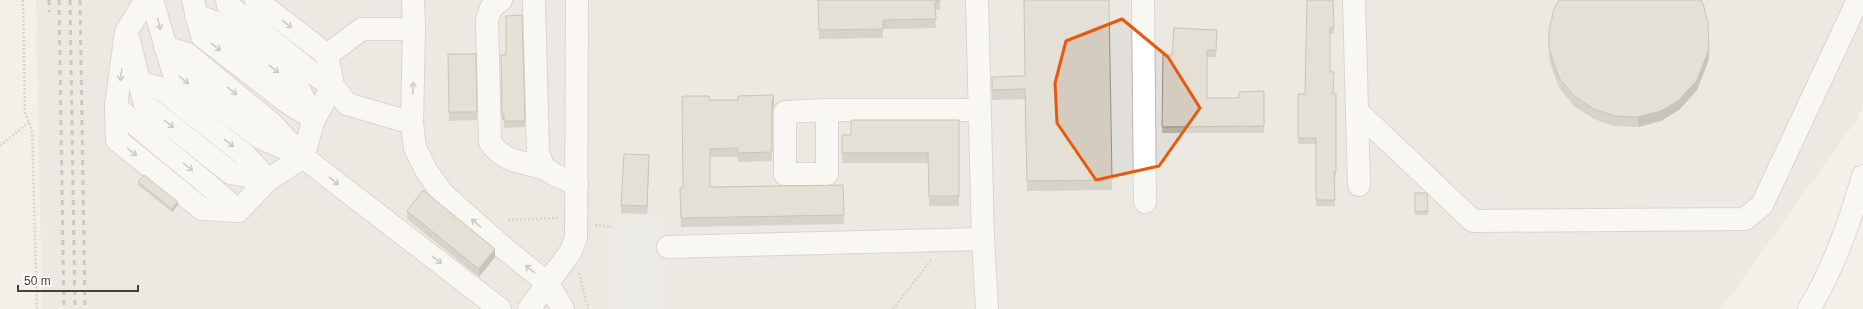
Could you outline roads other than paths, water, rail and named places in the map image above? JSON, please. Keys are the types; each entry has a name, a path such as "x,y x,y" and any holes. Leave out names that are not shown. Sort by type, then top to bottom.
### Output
{"street":[{"path":"146,0 126,32 116,106 117,140 202,209 238,211 268,180 303,157 314,119 333,86 327,55 256,0"},
{"path":"152,0 173,71 259,137 303,157 500,309"},
{"path":"227,0 228,5 312,73 333,86 347,104 412,123"},
{"path":"413,0 414,29 412,123 415,148 426,170 442,193 547,283 563,309"},
{"path":"501,0 491,8 488,20 490,142 496,152 507,158 544,168 555,175 577,184"},
{"path":"534,0 538,153 544,168"},
{"path":"529,309 571,251 576,238 578,0"},
{"path":"977,0 983,239 987,309"},
{"path":"1143,0 1145,202"},
{"path":"1354,0 1359,185"},
{"path":"1357,111 1472,220 1745,219 1762,204 1858,0"},
{"path":"195,8 298,88 314,119"},
{"path":"327,55 362,29 414,29"},
{"path":"126,32 145,105 231,173 268,180"},
{"path":"827,110 979,110"},
{"path":"1809,309 1831,267 1844,235 1863,176"},
{"path":"668,247 983,239"}],"railway":[{"path":"49,0 49,12"},
{"path":"59,0 64,309"},
{"path":"70,0 75,309"},
{"path":"80,0 85,309"}]}
